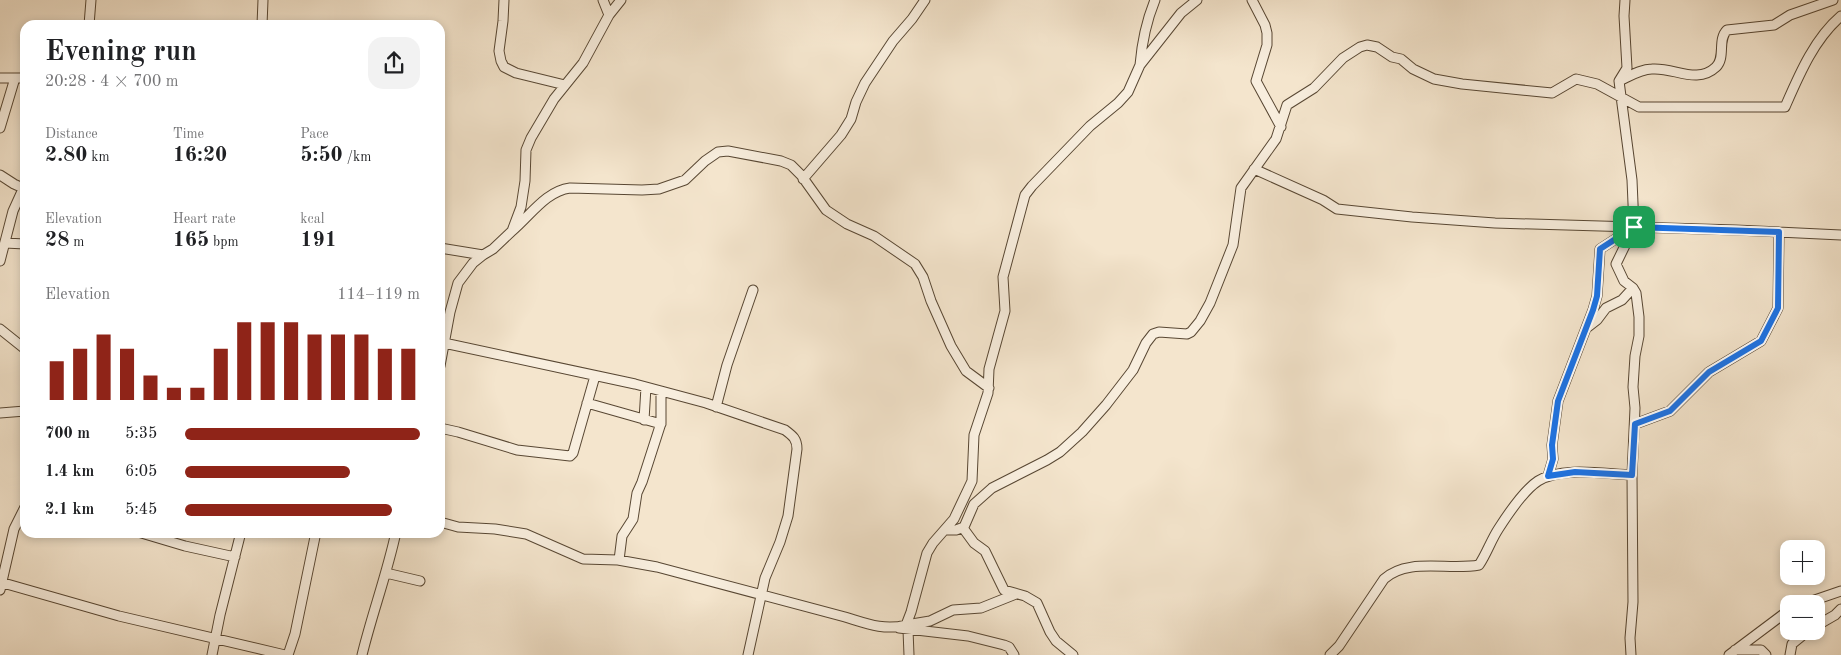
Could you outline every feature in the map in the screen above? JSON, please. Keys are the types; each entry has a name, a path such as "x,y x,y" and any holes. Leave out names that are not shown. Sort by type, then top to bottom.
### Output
{"street":[{"path":"89,20 92,0"},
{"path":"262,20 263,0"},
{"path":"504,0 500,51 504,67 509,71 565,85"},
{"path":"603,0 609,15"},
{"path":"512,231 521,207 525,181 526,150 554,99 582,63 609,15 621,0"},
{"path":"804,179 841,135 851,119 856,102 865,84 892,41 912,19 925,0"},
{"path":"1140,65 1146,21 1155,0"},
{"path":"909,655 904,627 912,612 927,553 954,519 972,481 973,443 987,401 989,369 1005,311 1003,277 1025,195 1090,126 1118,103 1128,92 1140,65 1181,13 1198,0"},
{"path":"1252,0 1267,33 1266,45 1256,81 1281,127"},
{"path":"1625,0 1627,68 1619,81 1632,180 1634,227 1616,264 1624,281 1636,293 1639,317 1639,336 1635,356 1633,387 1635,424 1632,475 1633,602 1630,638 1631,655"},
{"path":"1619,81 1640,71 1652,68 1692,76 1710,72 1720,62 1722,38 1727,30 1774,25 1790,15 1833,0"},
{"path":"945,530 962,528 968,522 974,504 980,498 1001,483 1060,452 1082,432 1133,370 1146,343 1153,334 1160,332 1187,334 1191,332 1210,303 1233,245 1241,188 1276,139 1287,105 1290,101 1314,88 1343,58 1360,47 1367,45 1377,47 1401,59 1413,69 1434,79 1483,87 1552,93 1576,79 1597,84 1639,107 1785,107 1809,56 1829,26 1841,16"},
{"path":"0,78 20,78 0,128"},
{"path":"445,331 458,283 473,263 483,254 494,250 551,194 560,189 570,188 642,190 659,188 685,180 705,160 718,152 738,152 781,161 791,165 804,179 826,210 847,224 874,236 915,264 923,277 931,301 951,346 966,371 989,388"},
{"path":"1254,169 1323,200 1337,209 1412,218 1495,223 1841,235"},
{"path":"0,175 20,187"},
{"path":"0,261 13,211 20,197"},
{"path":"1548,476 1553,459 1552,445 1558,401 1597,296 1600,249 1634,227"},
{"path":"1635,424 1670,411 1709,372 1761,341 1778,308 1779,232"},
{"path":"3,246 20,244"},
{"path":"445,249 483,254"},
{"path":"1586,329 1597,320 1606,308 1622,300 1633,288"},
{"path":"716,407 727,365 752,290"},
{"path":"0,329 20,345"},
{"path":"445,338 646,387 716,407 785,430 794,436 797,441 797,449 788,516 780,542 765,578 748,655"},
{"path":"445,429 516,450 570,456 573,453 595,376"},
{"path":"644,420 646,387"},
{"path":"619,560 622,536 633,519 637,493 661,424 661,392"},
{"path":"587,403 661,424"},
{"path":"0,414 20,412"},
{"path":"1330,655 1339,646 1390,574 1414,567 1479,565 1498,529 1536,482 1548,476 1575,472 1632,475"},
{"path":"20,517 14,529 1,585 111,614 286,655 295,634 315,538"},
{"path":"445,523 458,527 495,529 526,534 583,559 619,560 657,567 882,628 926,623 948,612 958,609 981,608 1016,594"},
{"path":"962,528 974,543 985,551 1004,590 1025,596 1037,603 1056,641 1073,655"},
{"path":"158,538 235,557"},
{"path":"212,655 240,538"},
{"path":"362,655 395,538"},
{"path":"386,573 420,581"},
{"path":"1825,596 1841,591"},
{"path":"1825,621 1841,609"},
{"path":"1732,652 1780,617"},
{"path":"904,627 968,636 1004,645 1014,655"},
{"path":"1790,655 1792,644 1797,640"},
{"path":"1732,652 1761,650 1766,655"}],"route":[{"path":"1634,227 1779,232 1778,308 1761,341 1709,372 1670,411 1635,424 1632,475 1575,472 1548,476 1553,459 1552,445 1558,401 1597,296 1600,249 1634,227"}]}
